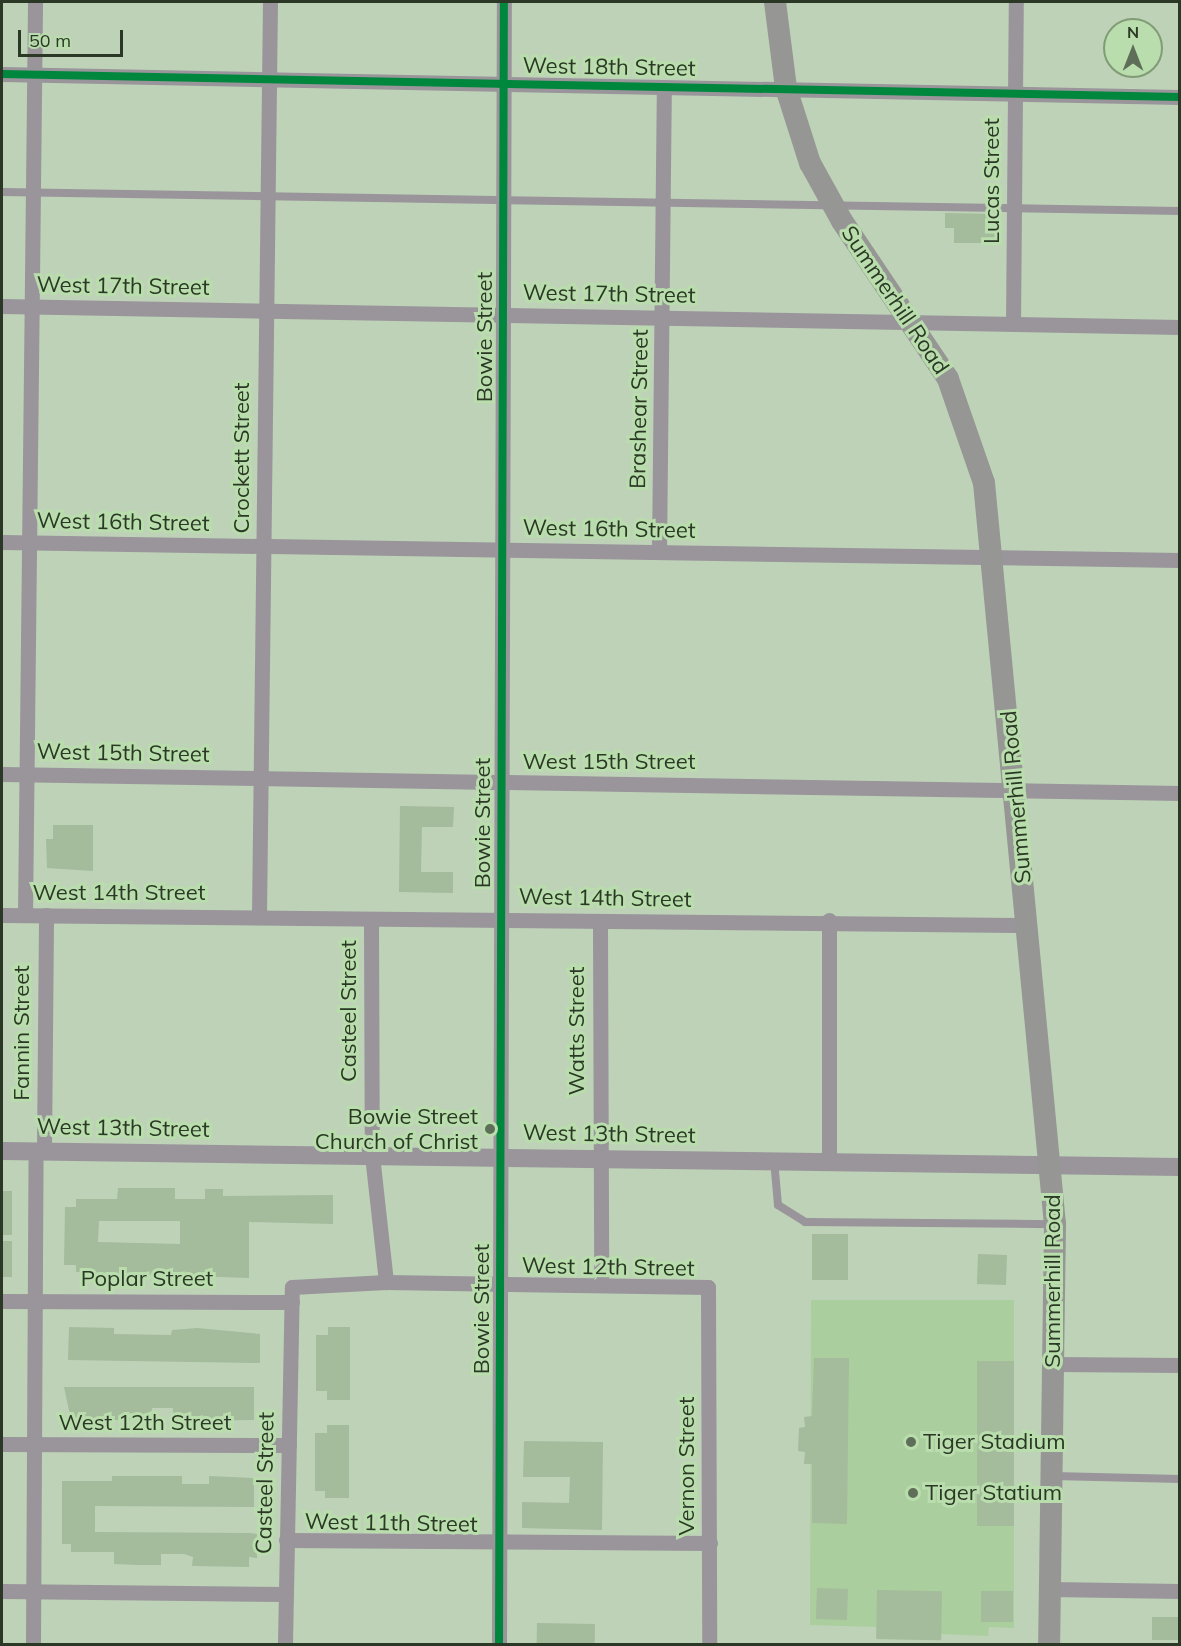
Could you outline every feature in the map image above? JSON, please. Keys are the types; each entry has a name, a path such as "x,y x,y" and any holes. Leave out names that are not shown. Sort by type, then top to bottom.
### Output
{"main road":[{"name":"Summerhill Road","path":"775,2 786,88 810,163 832,205 915,323 948,379 972,439 994,557 1051,1164 1054,1224 1054,1365 1049,1644"}],"street":[{"path":"25,915 35,2"},
{"name":"Crockett Street","path":"259,915 264,546 264,311 270,2"},
{"name":"Bowie Street","path":"499,1644 504,2"},
{"name":"Lucas Street","path":"1013,324 1016,2"},
{"name":"West 18th Street","path":"2,74 1179,97"},
{"name":"Brashear Street","path":"659,552 664,87"},
{"name":"West 17th Street","path":"2,306 1179,327"},
{"name":"West 16th Street","path":"2,542 1179,560"},
{"name":"West 15th Street","path":"2,774 501,784 1179,793"},
{"name":"West 14th Street","path":"2,915 259,915 371,920 501,919 600,924 829,920 1028,925"},
{"name":"Fannin Street","path":"33,1644 35,1302 46,915"},
{"name":"Casteel Street","path":"371,920 372,1155 386,1282"},
{"path":"829,920 829,1161"},
{"name":"Watts Street","path":"600,924 601,1283"},
{"name":"West 13th Street","path":"2,1150 1179,1167"},
{"name":"West 12th Street","path":"292,1294 386,1282 601,1283 708,1287"},
{"name":"Vernon Street","path":"708,1287 709,1644"},
{"name":"Casteel Street","path":"285,1644 292,1294"},
{"name":"Poplar Street","path":"2,1301 292,1294"},
{"path":"1054,1365 1179,1365"},
{"name":"West 12th Street","path":"2,1444 289,1445"},
{"name":"West 11th Street","path":"286,1540 710,1543"},
{"path":"1050,1589 1179,1591"},
{"path":"2,1591 286,1594"}],"lane":[{"path":"2,192 1179,211"},
{"path":"774,1160 774,1196 793,1219 1054,1224"},
{"path":"1051,1476 1179,1479"}],"green space":[{"name":"Tiger Statium","path":"811,1300 1014,1300 1014,1628 989,1627 988,1636 941,1634 940,1640 877,1639 877,1627 810,1625"}],"building":[{"path":"945,213 995,214 995,243 954,243 954,228 945,228"},
{"path":"400,806 454,807 453,827 422,827 421,872 453,872 453,893 399,892"},
{"path":"53,825 93,825 93,871 47,868 46,839 53,839"},
{"path":"118,1188 175,1188 175,1199 205,1199 205,1189 223,1189 223,1196 333,1195 333,1224 249,1222 249,1278 76,1272 76,1265 64,1265 65,1207 76,1207 76,1199 117,1199","holes":["99,1221 180,1221 180,1244 98,1242"]},
{"path":"2,1191 12,1191 12,1235 2,1235"},
{"path":"812,1234 848,1234 848,1280 812,1280"},
{"path":"2,1241 12,1241 12,1277 2,1277"},
{"path":"978,1254 1007,1255 1006,1285 977,1284"},
{"path":"69,1327 114,1328 114,1334 171,1335 172,1330 197,1328 260,1334 260,1363 68,1360"},
{"path":"328,1327 350,1327 350,1400 327,1400 327,1391 316,1391 316,1335 328,1335"},
{"path":"814,1358 849,1358 847,1524 812,1523 812,1464 804,1464 805,1452 798,1451 799,1428 805,1427 804,1417 812,1416"},
{"path":"977,1361 1014,1361 1014,1526 977,1526"},
{"path":"64,1387 254,1387 254,1420 173,1421 173,1408 152,1408 152,1420 71,1420"},
{"path":"327,1425 349,1425 349,1498 325,1498 325,1491 315,1491 315,1433 327,1433"},
{"path":"524,1441 603,1442 602,1530 522,1528 522,1502 569,1503 570,1477 523,1477"},
{"path":"112,1476 182,1476 182,1484 209,1484 209,1476 254,1478 254,1507 95,1506 95,1532 257,1534 257,1558 249,1557 249,1567 192,1566 193,1557 184,1554 161,1554 161,1565 139,1565 114,1564 114,1552 71,1552 71,1544 62,1544 62,1481 112,1481"},
{"path":"817,1588 848,1589 847,1620 816,1619"},
{"path":"877,1590 942,1591 941,1640 876,1639"},
{"path":"981,1591 1013,1591 1013,1622 981,1622"},
{"path":"1152,1617 1179,1617 1179,1640 1152,1640"},
{"path":"537,1623 595,1624 595,1644 537,1644"}],"cycle path":[{"path":"499,1644 504,2"},
{"path":"2,74 1180,97"}],"place":[{"name":"Bowie Street Church of Christ","path":"490,1129"},
{"name":"Tiger Stadium","path":"911,1442"},
{"name":"Tiger Statium","path":"913,1493"}]}
